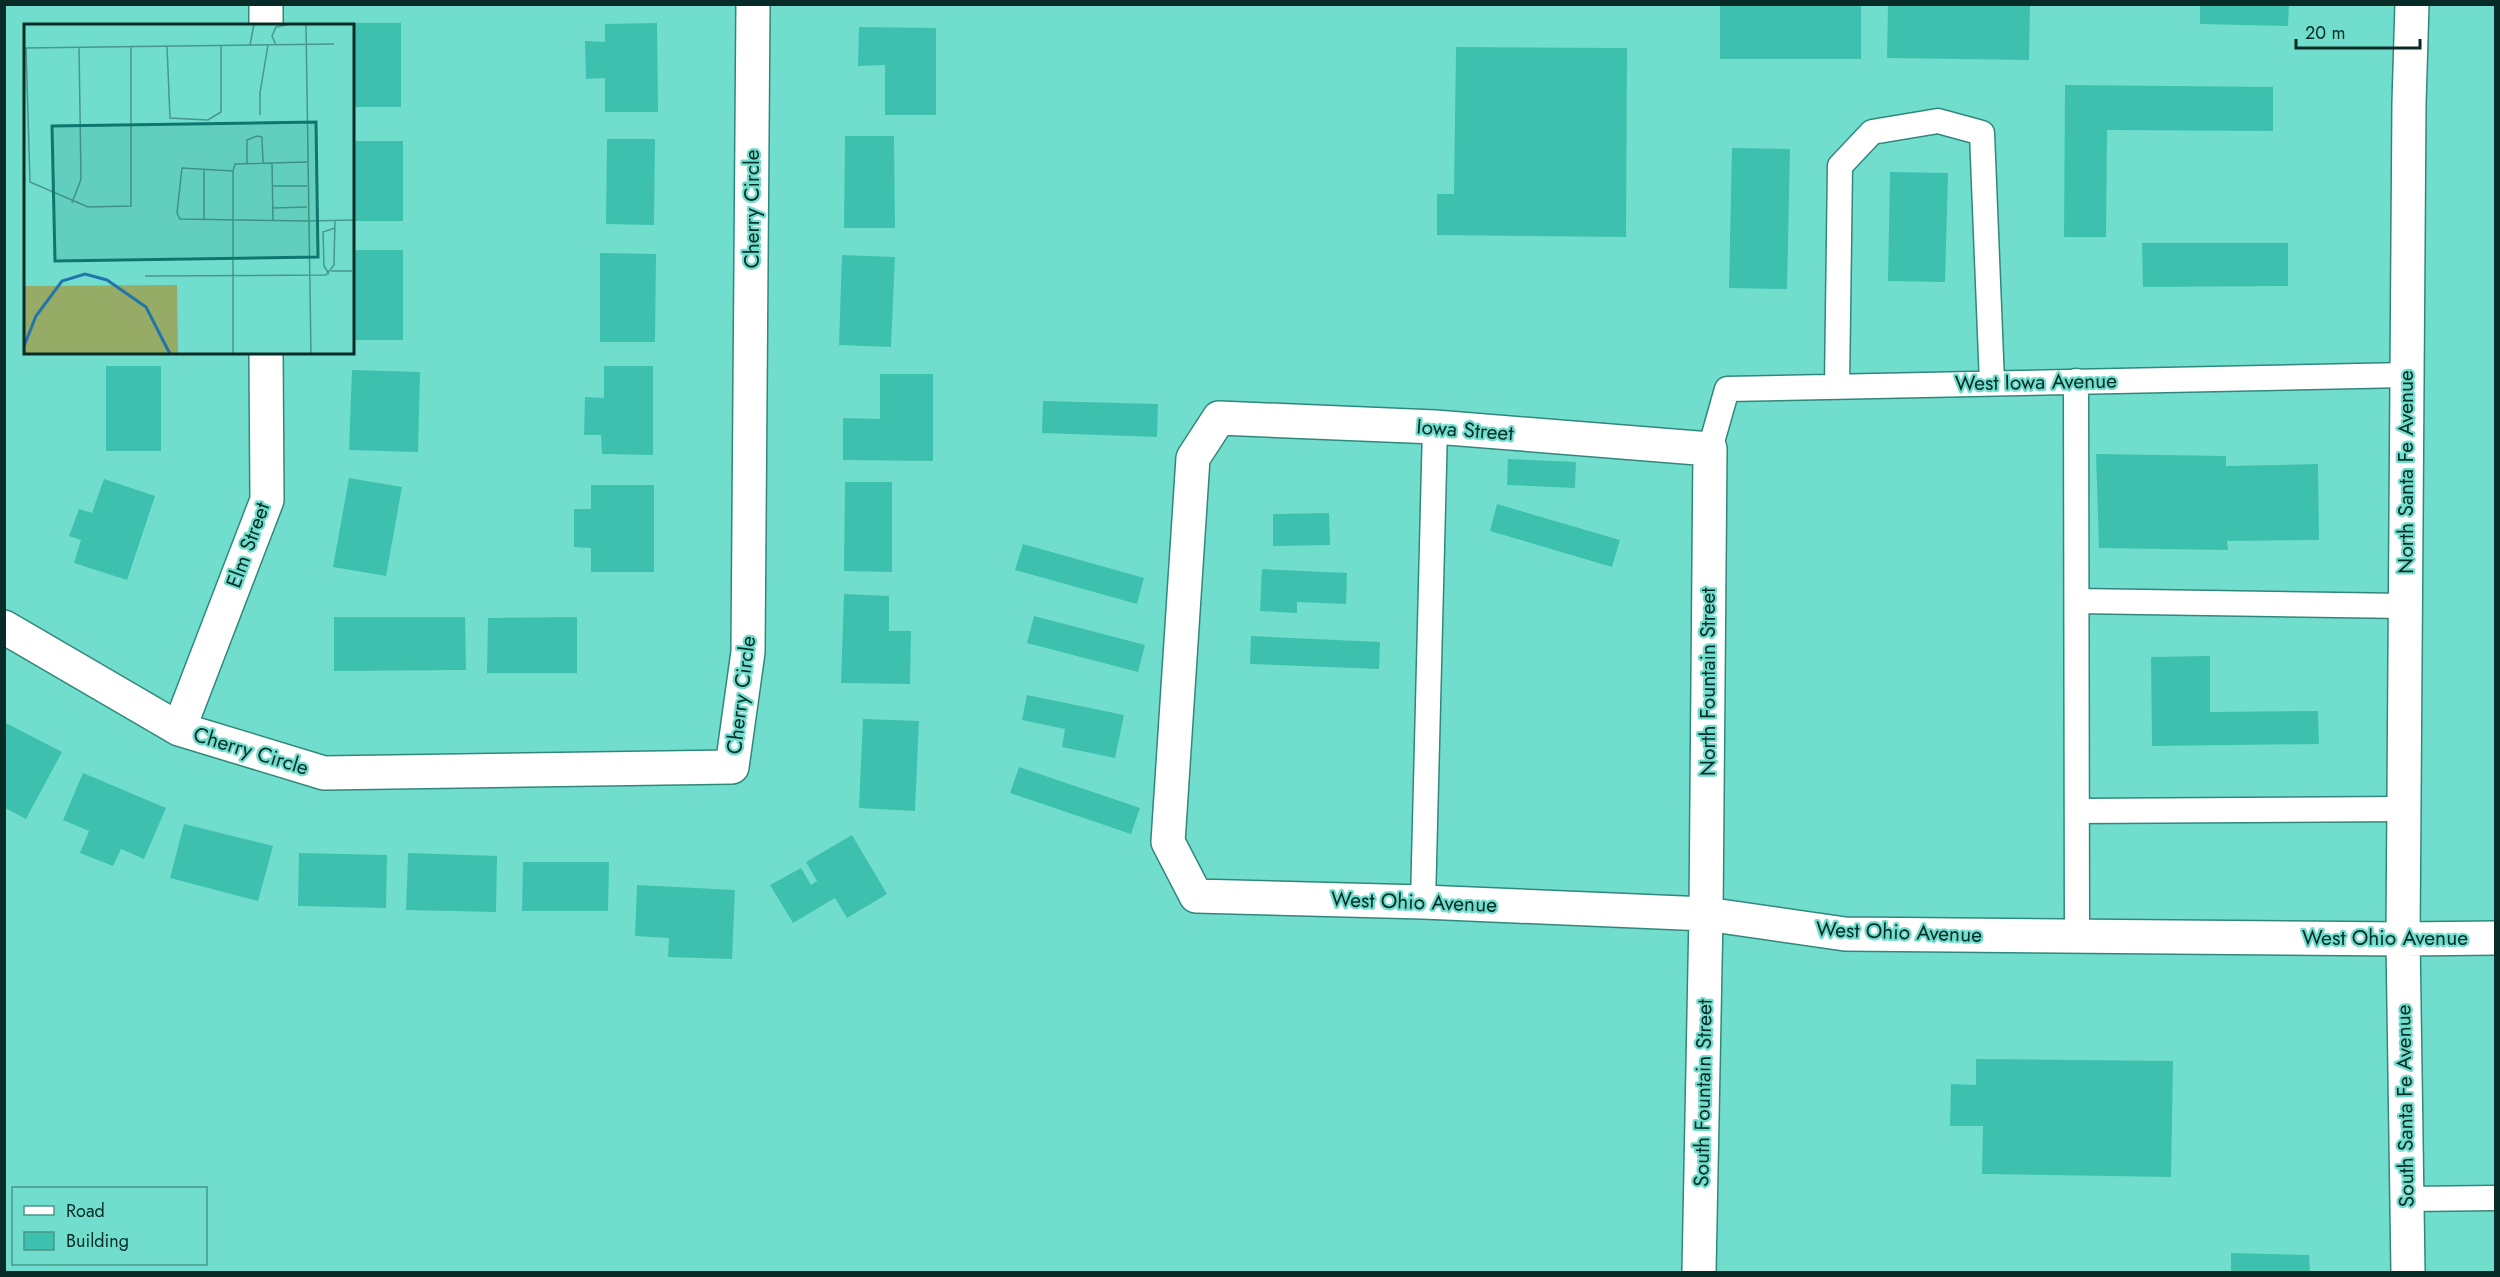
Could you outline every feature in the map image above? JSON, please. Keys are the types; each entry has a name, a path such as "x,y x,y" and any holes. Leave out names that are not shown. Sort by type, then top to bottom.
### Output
{"street":[{"path":"266,4 266,24"},
{"name":"Cherry Circle","path":"4,627 179,729 324,773 732,767 748,652 753,4"},
{"name":"North Santa Fe Avenue","path":"2403,939 2409,103 2412,4"},
{"name":"Elm Street","path":"179,729 267,500 266,354"},
{"name":"Iowa Street","path":"1196,896 1168,842 1192,458 1219,418 1435,427 1710,449"},
{"name":"North Fountain Street","path":"1706,914 1710,449"},
{"name":"West Ohio Avenue","path":"1196,896 1423,902 1706,914 1845,934 2496,938"},
{"name":"South Fountain Street","path":"1699,1272 1706,914"},
{"name":"South Santa Fe Avenue","path":"2403,939 2408,1272"}],"lane":[{"path":"1837,386 1840,166 1872,132 1938,121 1982,133 1992,383"},
{"name":"West Iowa Avenue","path":"1710,449 1727,389 2407,375"},
{"path":"2076,381 2077,936"},
{"path":"1423,902 1435,427"},
{"path":"2077,601 2405,606"},
{"path":"2077,811 2404,809"},
{"path":"2407,1199 2496,1198"}],"building":[{"path":"1720,4 1861,4 1861,59 1720,59"},
{"path":"1888,4 2030,4 2029,60 1887,58"},
{"path":"2200,4 2289,4 2288,26 2200,24"},
{"path":"401,23 401,107 354,107 354,24 351,24"},
{"path":"657,23 658,112 605,112 605,78 586,79 585,41 605,42 605,24"},
{"path":"859,27 936,28 936,115 885,115 885,65 858,66"},
{"path":"1456,47 1627,48 1626,237 1437,235 1437,194 1454,194"},
{"path":"2065,85 2273,87 2273,131 2107,130 2106,237 2064,237"},
{"path":"845,136 894,136 895,228 844,228"},
{"path":"607,139 655,139 654,225 606,224"},
{"path":"354,141 403,141 403,221 354,221"},
{"path":"1732,148 1790,149 1787,289 1729,288"},
{"path":"1890,172 1948,173 1945,282 1888,281"},
{"path":"2142,243 2288,243 2288,286 2143,287"},
{"path":"354,250 403,250 403,340 354,340"},
{"path":"600,253 656,254 655,342 600,342"},
{"path":"842,255 895,257 891,347 839,345"},
{"path":"106,366 161,366 161,451 106,451"},
{"path":"604,366 653,366 653,455 602,454 601,435 584,435 585,397 604,398"},
{"path":"352,370 420,372 418,452 349,450"},
{"path":"880,374 933,374 933,461 843,460 843,418 880,419"},
{"path":"1043,401 1158,404 1157,437 1042,433"},
{"path":"2096,454 2226,456 2226,466 2318,464 2319,540 2227,541 2228,550 2099,548"},
{"path":"1508,459 1576,462 1575,488 1507,485"},
{"path":"349,478 402,487 386,576 333,567"},
{"path":"104,479 155,496 127,580 74,563 81,540 69,536 79,509 92,513"},
{"path":"845,482 892,482 892,572 844,571"},
{"path":"591,485 654,485 654,572 591,572 591,548 574,547 574,509 591,509"},
{"path":"1497,504 1620,540 1612,567 1490,531"},
{"path":"1329,513 1330,545 1273,546 1273,514"},
{"path":"1023,544 1144,578 1137,604 1015,570"},
{"path":"1262,569 1347,573 1346,604 1297,602 1297,613 1260,611"},
{"path":"844,594 889,596 889,631 911,631 910,684 841,683"},
{"path":"1034,616 1145,645 1138,672 1027,643"},
{"path":"334,617 465,617 466,670 334,671"},
{"path":"577,617 577,673 487,673 488,618"},
{"path":"1251,636 1380,642 1379,669 1250,664"},
{"path":"2210,656 2210,712 2318,711 2319,744 2152,746 2151,657"},
{"path":"1027,695 1124,715 1115,758 1062,747 1065,729 1022,720"},
{"path":"863,719 919,721 915,811 859,808"},
{"path":"4,722 62,752 26,819 5,808"},
{"path":"1019,767 1140,808 1131,834 1010,793"},
{"path":"83,773 166,808 144,859 121,849 113,866 80,853 89,831 63,820"},
{"path":"184,824 273,846 258,901 170,878"},
{"path":"852,835 887,894 847,918 835,898 793,923 770,885 801,868 811,885 817,881 806,862"},
{"path":"299,853 387,855 386,908 298,906"},
{"path":"408,853 497,856 496,912 406,910"},
{"path":"523,862 609,862 608,911 522,911"},
{"path":"637,885 735,890 732,959 668,957 669,938 635,936"},
{"path":"1976,1059 2173,1061 2171,1177 1982,1174 1983,1126 1950,1126 1951,1084 1976,1085"},
{"path":"2231,1253 2309,1255 2310,1272 2231,1272"}]}
